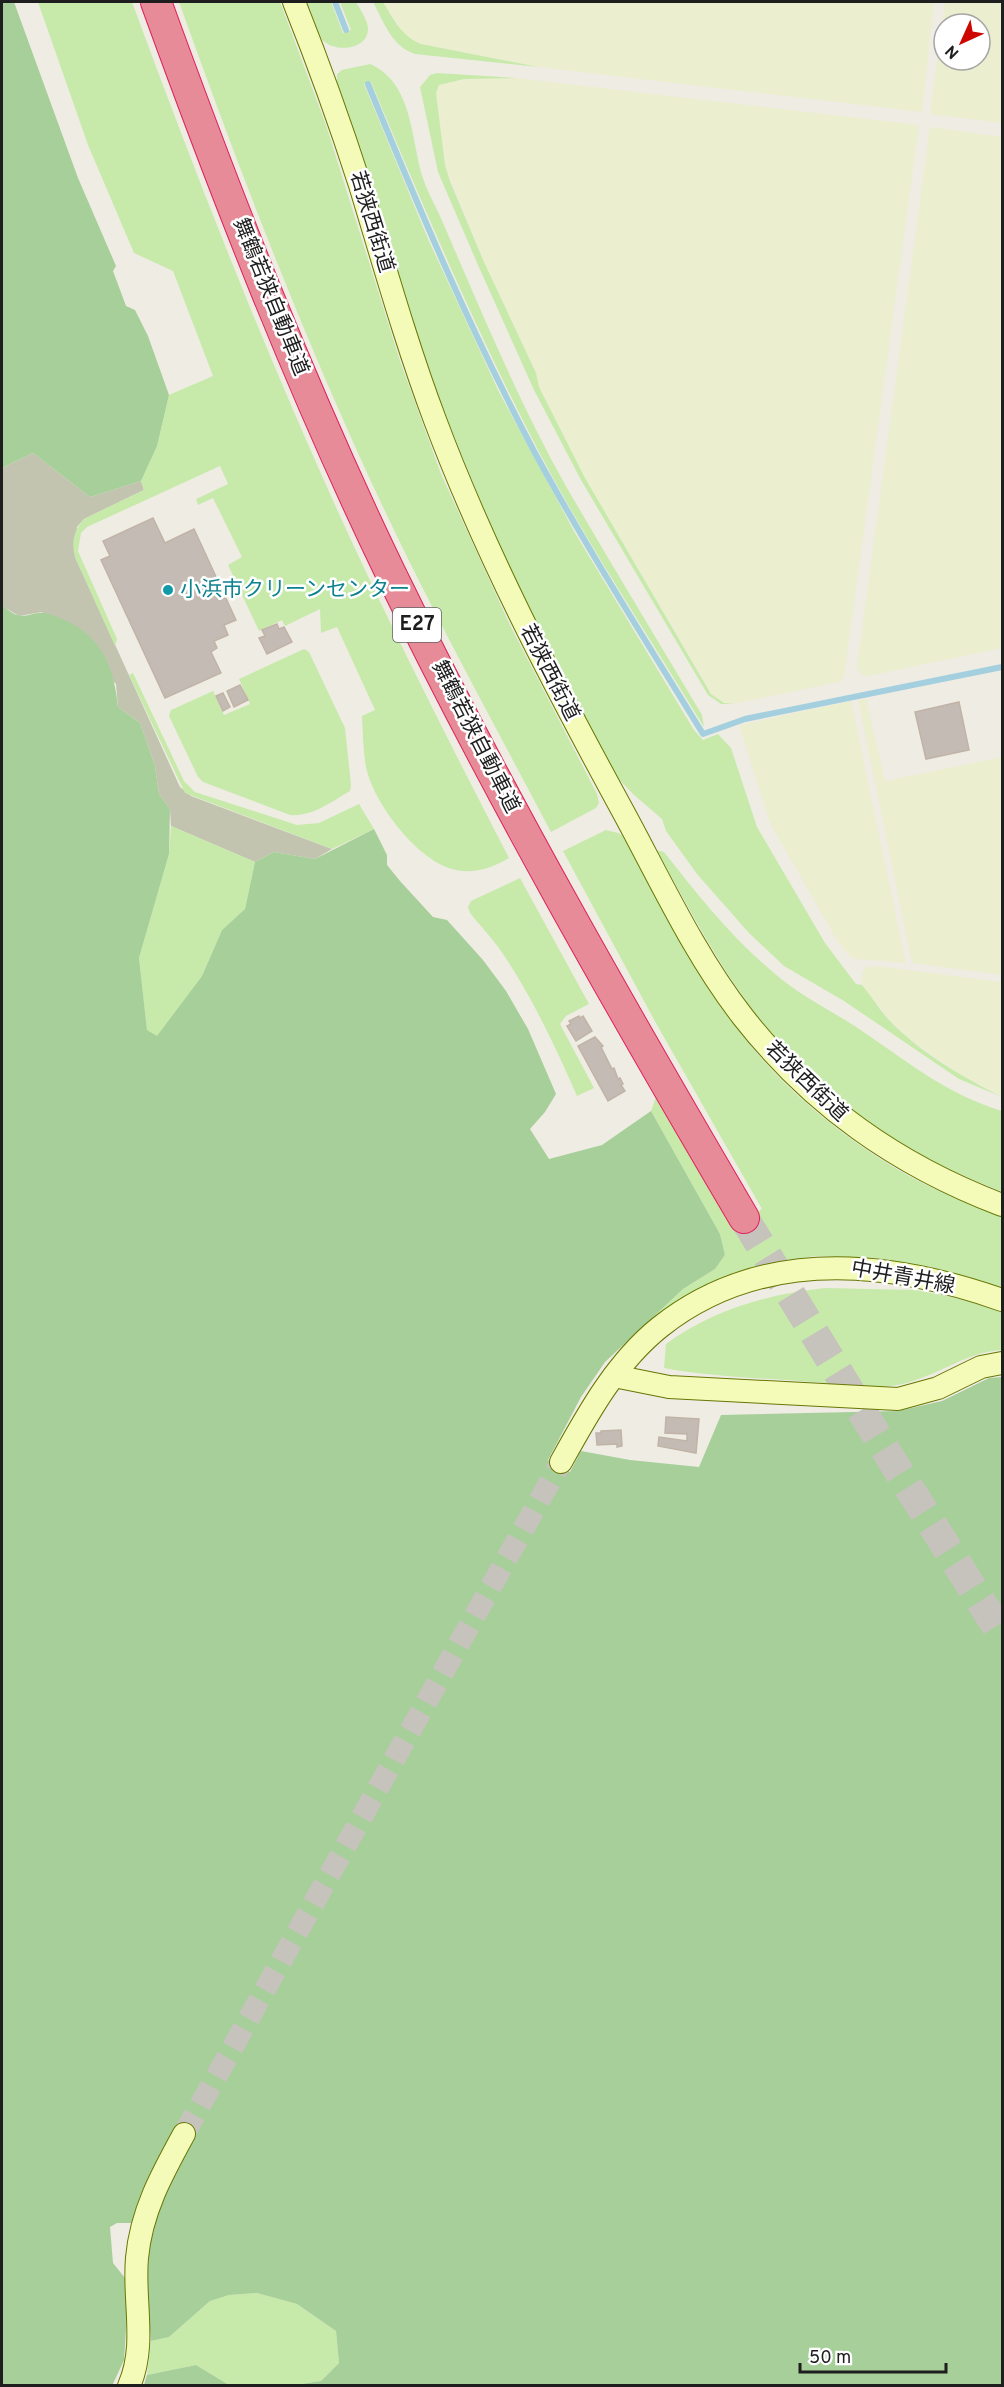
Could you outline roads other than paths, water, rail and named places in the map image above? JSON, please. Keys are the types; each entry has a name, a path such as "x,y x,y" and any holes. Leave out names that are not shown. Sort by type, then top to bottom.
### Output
{"highway":[{"name":"舞鶴若狭自動車道","path":"156,2 236,215 284,334 391,573 490,768 570,917 744,1218"}],"street":[{"name":"若狭西街道","path":"294,2 338,118 434,419 474,516 542,662 697,946 741,1015 793,1073 848,1123 916,1166 1002,1205"},
{"name":"中井青井線","path":"561,1462 593,1406 635,1351 659,1328 685,1309 714,1294 781,1272 820,1267 881,1270 935,1281 1002,1300"},
{"path":"614,1376 669,1387 898,1399 938,1388 981,1367 1002,1363"},
{"path":"129,2385 135,2371 138,2349 136,2282 138,2244 148,2206 157,2184 184,2134"}],"waterway":[{"path":"335,2 346,30"},
{"path":"368,84 447,271 535,453 617,595 703,734 745,719 1002,667"}],"tunnel":[{"path":"744,1218 899,1472 1002,1635"},
{"path":"184,2134 561,1462"}],"place":[{"name":"小浜市クリーンセンター","path":"168,590"}]}
